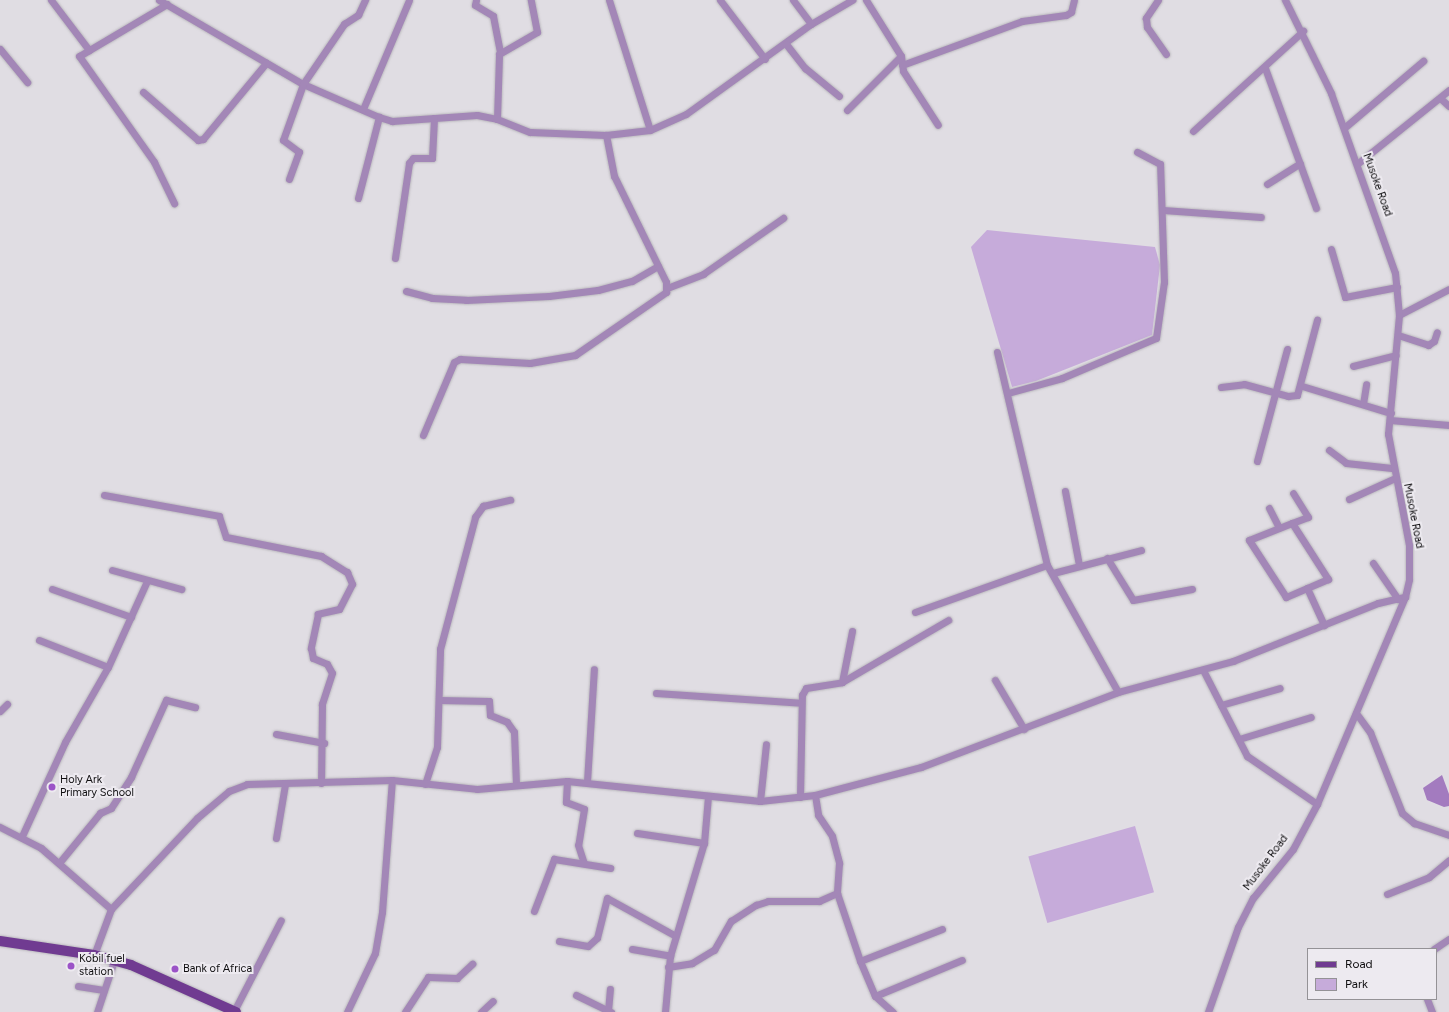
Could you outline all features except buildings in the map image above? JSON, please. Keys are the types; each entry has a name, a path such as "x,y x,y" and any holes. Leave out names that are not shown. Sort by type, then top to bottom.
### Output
{"main road":[{"path":"0,941 94,955 114,961 170,979 235,1012"}],"street":[{"path":"51,0 89,50"},
{"path":"160,0 243,47 266,63 303,84 379,117 392,121 464,115 497,119 530,132 606,135 650,130 686,114 786,44 811,24 852,0"},
{"path":"289,179 299,152 283,140 303,84 338,33 358,15 366,0"},
{"path":"363,109 409,0"},
{"path":"476,0 475,6 493,16 500,52 497,119"},
{"path":"500,52 537,32 531,0"},
{"path":"609,0 650,130"},
{"path":"720,0 765,59"},
{"path":"793,0 811,24"},
{"path":"866,0 901,56 902,65 938,125"},
{"path":"902,65 1022,21 1066,15 1071,12 1074,0"},
{"path":"1158,0 1146,18 1147,27 1166,54"},
{"name":"Musoke Road","path":"1208,1012 1238,927 1250,904 1293,849 1317,804 1405,597 1409,545 1392,468 1390,416 1398,335 1399,315 1397,287 1358,164 1344,128 1303,31 1285,0"},
{"path":"167,4 79,56 154,162 174,203"},
{"path":"1193,131 1303,31"},
{"path":"786,44 805,68 839,96"},
{"path":"0,49 27,82"},
{"path":"847,110 901,56"},
{"path":"1344,128 1423,61"},
{"path":"142,92 198,140 203,139 266,63"},
{"path":"1264,68 1316,208"},
{"path":"1358,164 1449,90"},
{"path":"1440,98 1449,106"},
{"path":"358,198 379,117"},
{"path":"395,258 410,162 413,158 432,158 434,118"},
{"path":"606,135 614,176 658,266 667,288"},
{"path":"1008,393 1062,378 1156,338 1164,282 1163,210 1160,164 1137,152"},
{"path":"1267,184 1300,163"},
{"path":"1163,210 1261,217"},
{"path":"423,435 454,362 530,363 575,355 664,294 667,288 703,274 783,218"},
{"path":"1331,249 1345,297 1397,287"},
{"path":"406,291 432,298 466,300 549,296 598,290 632,281 658,266"},
{"path":"1399,315 1414,311 1449,289"},
{"path":"1221,386 1244,384 1294,396 1302,386 1317,320"},
{"path":"1398,335 1428,345 1434,341 1437,332"},
{"path":"1257,461 1287,349"},
{"path":"997,352 1008,393 1047,565 1053,573 1118,692"},
{"path":"1353,366 1396,355"},
{"path":"1363,404 1366,384"},
{"path":"1302,386 1363,404 1390,416 1449,425"},
{"path":"1329,450 1346,463 1392,468"},
{"path":"1349,499 1394,478"},
{"path":"1065,491 1079,565"},
{"path":"1292,523 1328,579 1286,597 1249,540 1279,528 1292,523 1308,517 1293,493"},
{"path":"104,495 219,516 226,537 321,556 348,572 352,584 339,609 318,614 311,648 313,658 331,667 332,673 322,704 324,743 321,783"},
{"path":"425,784 437,747 440,649 475,517 482,506 494,501 510,500"},
{"path":"1269,508 1279,528"},
{"path":"1053,573 1140,550"},
{"path":"1107,558 1133,600 1192,589"},
{"path":"1372,562 1398,599"},
{"path":"915,612 1047,565"},
{"path":"112,570 147,581 181,589"},
{"path":"22,836 65,742 108,667 147,581"},
{"path":"1307,588 1324,625"},
{"path":"52,589 131,617"},
{"path":"94,955 111,909 197,818 230,791 247,784 392,780 477,789 567,781 760,801 815,795 920,768 1118,692 1203,670 1405,597"},
{"path":"800,797 802,702 806,688 813,684 842,682 948,620"},
{"path":"842,682 852,631"},
{"path":"39,640 108,667"},
{"path":"587,782 594,669"},
{"path":"1203,670 1247,756 1317,804"},
{"path":"995,680 1024,729"},
{"path":"1221,705 1280,688"},
{"path":"656,692 802,702"},
{"path":"59,863 100,813 111,808 131,777 166,700 195,707"},
{"path":"439,700 489,702 490,715 507,722 514,732 516,785"},
{"path":"0,711 7,704"},
{"path":"1356,713 1370,732 1402,813 1414,823 1449,835"},
{"path":"1239,739 1310,717"},
{"path":"276,734 324,743"},
{"path":"760,801 766,744"},
{"path":"347,1012 375,953 382,912 392,780"},
{"path":"567,781 566,802 584,809 578,845 584,863"},
{"path":"276,838 285,784"},
{"path":"815,795 818,815 832,836 839,863 837,894 860,961 875,996 893,1012"},
{"path":"665,1012 668,967 674,935 704,843 708,796"},
{"path":"0,827 22,836 59,863 111,909"},
{"path":"637,833 704,843"},
{"path":"1387,894 1429,877 1449,860"},
{"path":"534,911 550,861 584,863 610,868"},
{"path":"668,967 692,963 709,953 731,921 756,905 768,901 819,901 837,894"},
{"path":"559,941 588,946 596,938 607,898 674,935"},
{"path":"235,1012 281,920"},
{"path":"860,961 942,929"},
{"path":"1436,948 1449,939"},
{"path":"632,949 670,956"},
{"path":"875,996 962,960"},
{"path":"97,1012 114,961"},
{"path":"405,1012 428,977 457,978 472,964"},
{"path":"78,986 104,990"},
{"path":"576,995 609,1011 610,989"},
{"path":"481,1012 493,1000"},
{"path":"1427,1000 1432,1012"}],"green space":[{"path":"987,230 1155,247 1160,265 1152,335 1036,381 1012,387 971,247"},
{"path":"1135,826 1154,892 1047,923 1028,857"}],"shaded area":[{"path":"1442,775 1449,794 1449,806 1444,807 1427,800 1423,788"}],"place":[{"name":"Holy Ark Primary School","path":"52,787"},
{"name":"Kobil fuel station","path":"71,966"},
{"name":"Bank of Africa","path":"175,969"}]}
